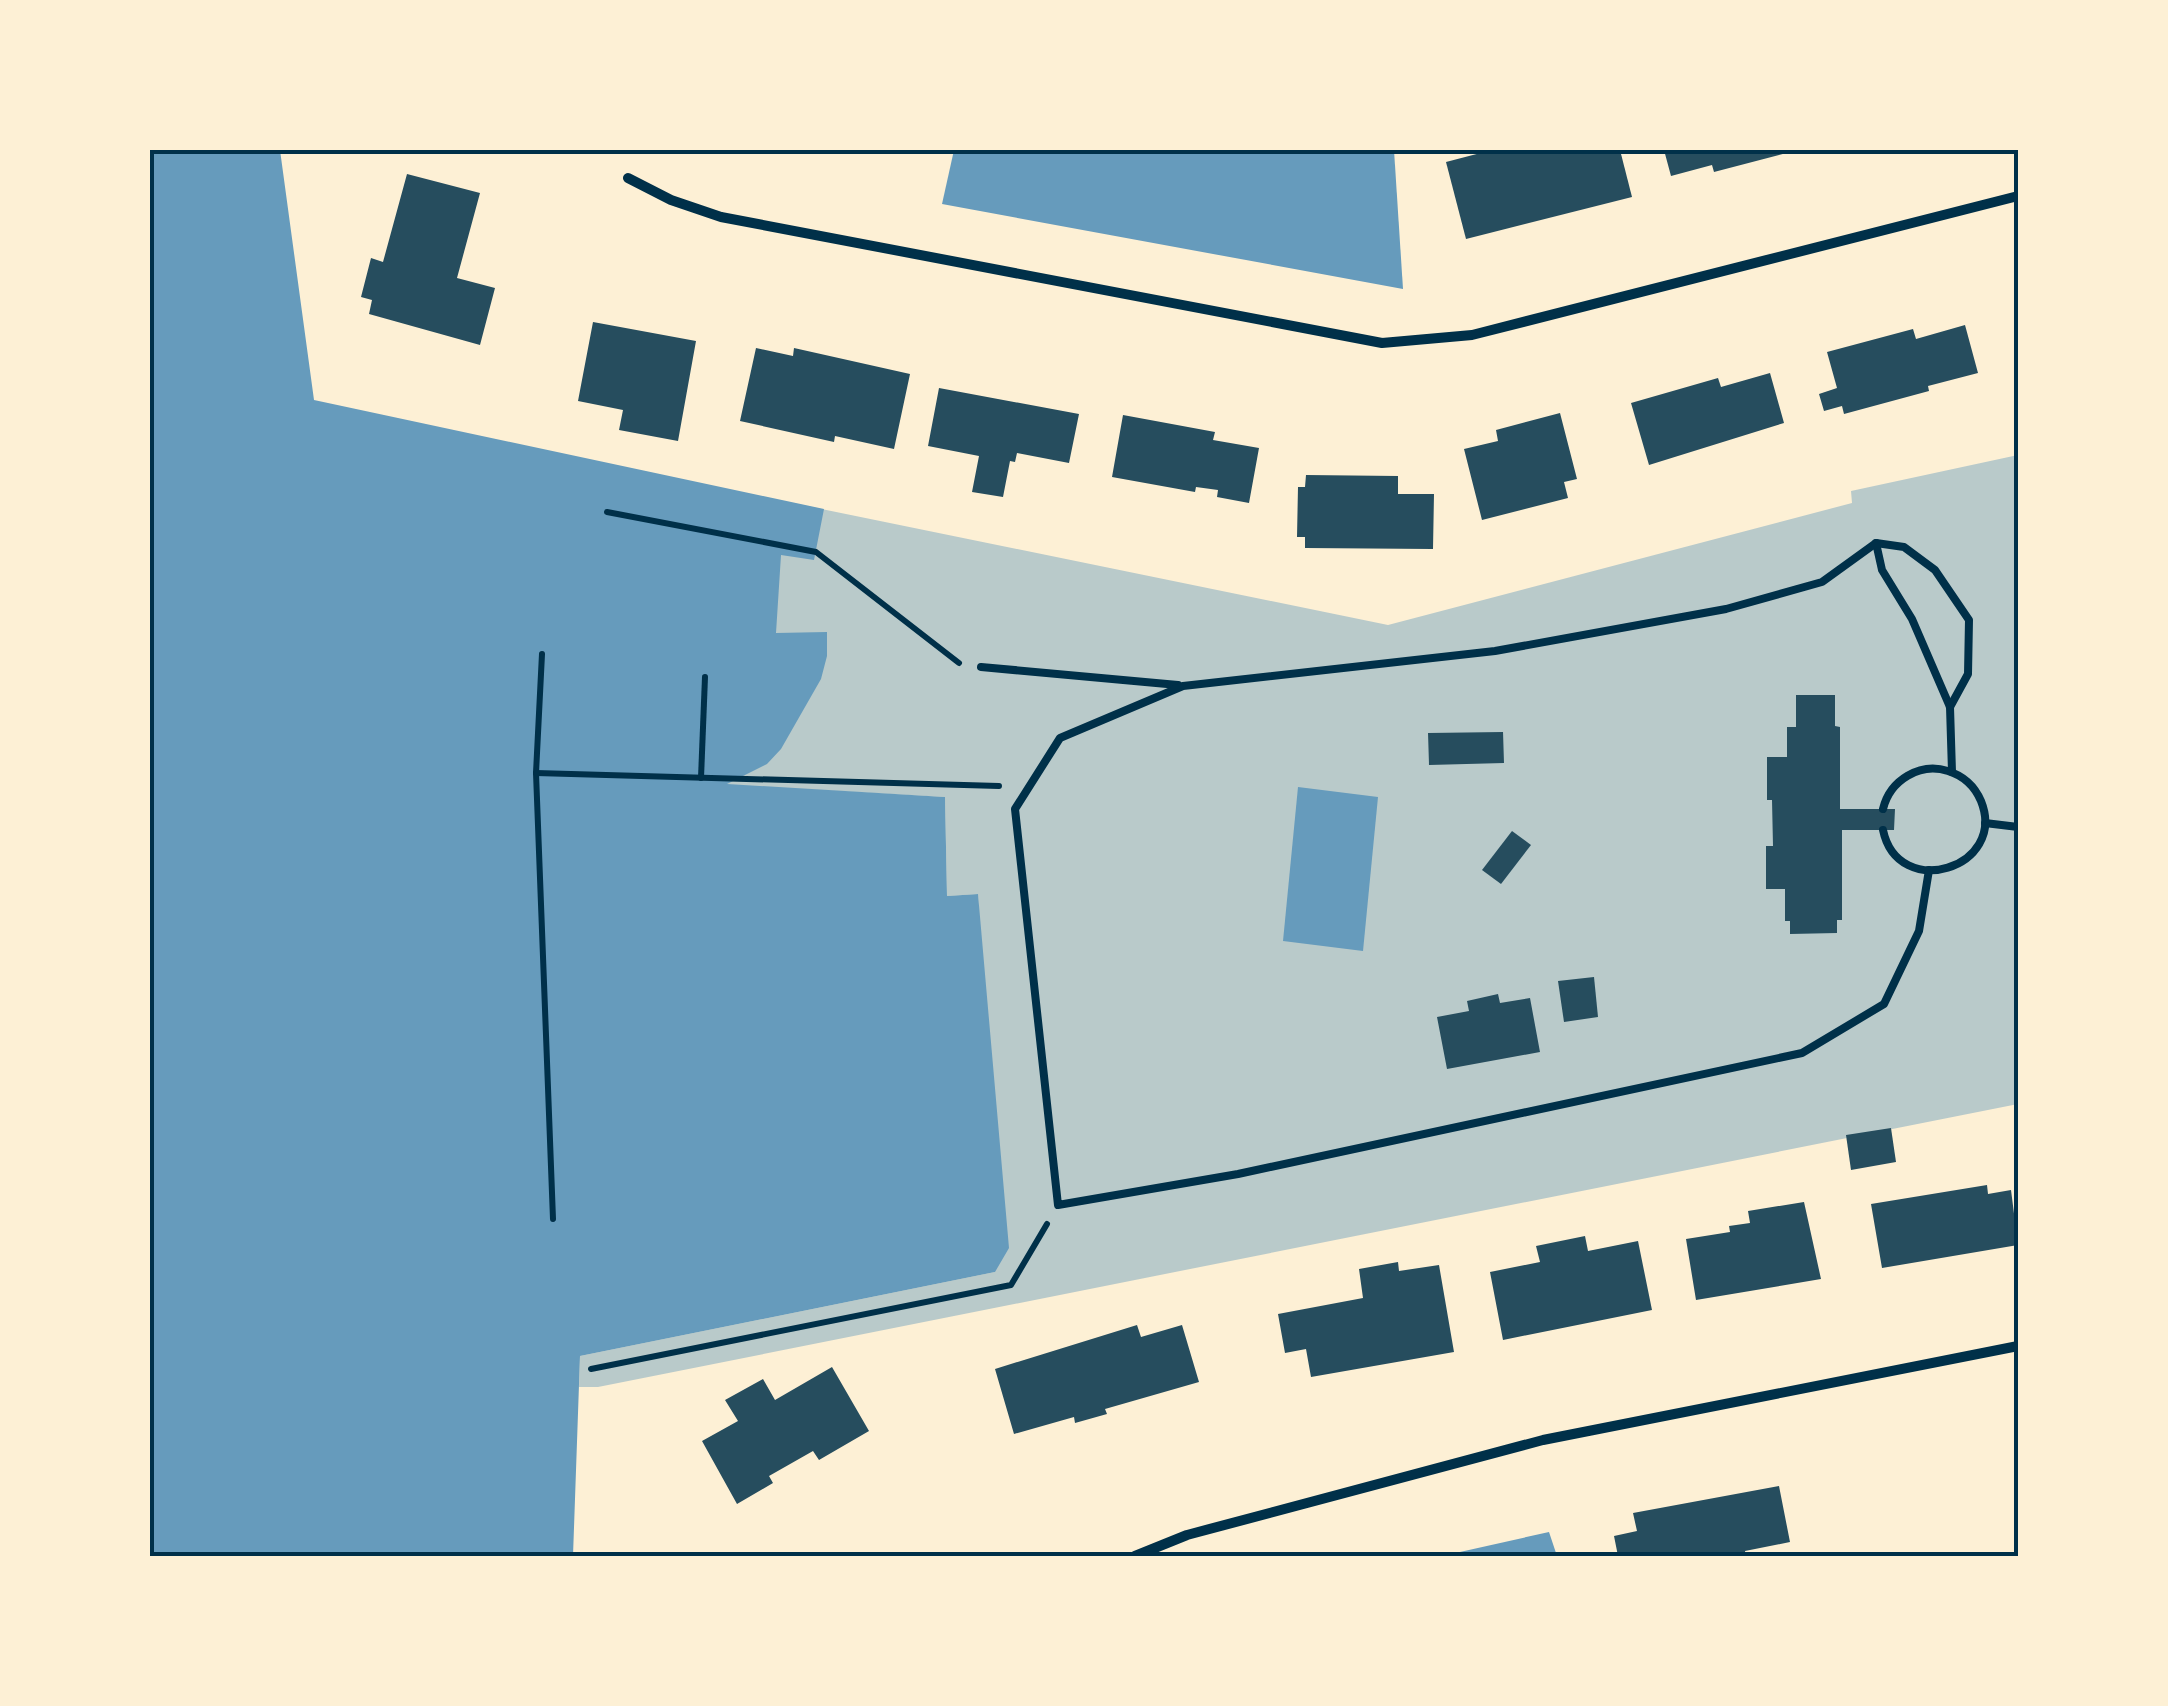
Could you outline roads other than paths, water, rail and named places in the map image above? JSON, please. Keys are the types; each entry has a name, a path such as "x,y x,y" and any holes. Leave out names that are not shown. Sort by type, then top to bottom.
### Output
{"street":[{"path":"628,178 671,200 721,216 1382,343 1472,335 2018,196"},
{"path":"1135,1556 1187,1535 1543,1440 2018,1346"}],"lane":[{"path":"1876,543 1882,570 1912,619 1950,707 1952,772"},
{"path":"981,668 1183,686 1495,651 1726,609 1822,582 1876,543 1904,546 1936,570 1969,620 1968,674 1950,707"},
{"path":"1183,686 1060,738 1015,809 1058,1205 1238,1174 1802,1053 1884,1004 1919,931 1929,870"},
{"path":"1883,830 1892,851 1905,863 1929,870 1956,866 1971,855 1985,823 1984,807 1977,792 1966,780 1936,768 1905,776 1893,788 1884,809"},
{"path":"1985,823 2018,828"}],"water":[{"path":"150,150 280,150 314,400 824,509 814,560 781,555 776,633 827,632 827,656 821,679 781,749 767,764 727,784 945,797 947,896 978,894 1009,1248 995,1272 580,1356 573,1556 150,1556"},
{"path":"954,150 1394,150 1403,289 942,204"},
{"path":"1298,787 1378,797 1363,951 1283,941"},
{"path":"1549,1532 1557,1556 1442,1556"}]}
